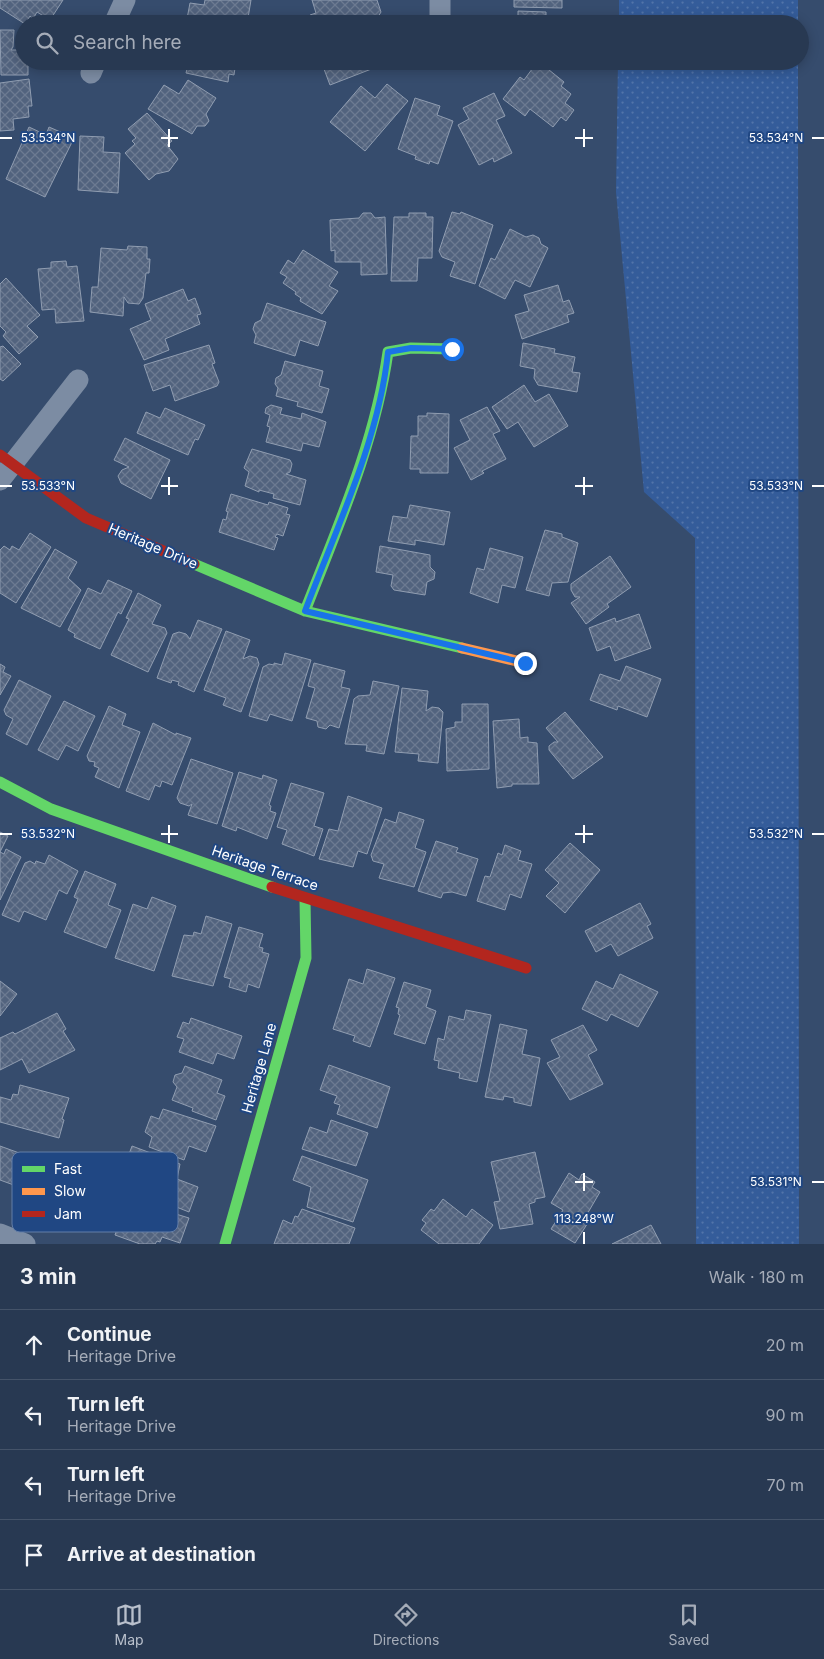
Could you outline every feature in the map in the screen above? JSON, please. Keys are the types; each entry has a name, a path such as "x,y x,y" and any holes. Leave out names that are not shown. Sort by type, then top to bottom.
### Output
{"street":[{"path":"118,15 125,0"},
{"path":"440,0 440,15"},
{"path":"305,611 372,431 385,380 388,352 411,348 452,349"},
{"name":"Heritage Drive","path":"78,380 4,466 86,518 305,611 525,663"},
{"name":"Heritage Terrace","path":"0,782 51,810 304,898 526,968"},
{"name":"Heritage Lane","path":"225,1244 306,958 304,898"},
{"path":"0,1234 25,1244"}],"shaded area":[{"path":"619,0 798,0 798,15 619,15"},
{"path":"618,70 798,70 799,1244 696,1244 695,538 644,492 616,192"}],"building":[{"path":"0,0 63,0 53,15 42,15 37,12 35,15 15,15 15,18 0,8"},
{"path":"205,0 251,0 248,15 188,15 190,3 204,5"},
{"path":"312,0 377,0 381,12 379,15 310,15 316,13"},
{"path":"514,0 562,0 562,8 514,7"},
{"path":"518,11 546,12 546,15 518,15"},
{"path":"0,30 14,30 13,47 11,50 15,50 15,70 28,70 28,75 1,75"},
{"path":"187,70 235,70 234,75 229,74 228,82 186,73"},
{"path":"324,70 369,70 330,85"},
{"path":"531,70 549,70 564,82 561,86 571,94 565,103 574,110 566,121 561,117 553,127 530,109 525,116 503,99 520,77 524,80"},
{"path":"29,79 32,106 28,106 29,117 13,119 14,130 0,131 0,83"},
{"path":"188,80 216,98 206,114 209,121 205,126 197,126 192,134 148,109 164,85 179,94"},
{"path":"387,84 408,101 365,151 330,122 361,86 375,98"},
{"path":"494,93 505,116 496,120 512,153 494,162 493,158 479,165 458,125 469,119 463,108"},
{"path":"415,98 440,106 437,115 453,121 438,164 430,161 429,164 415,159 416,156 398,149"},
{"path":"147,113 172,141 167,145 178,159 169,171 156,174 149,180 125,153 135,144 132,141 136,138 128,129"},
{"path":"29,127 46,135 49,127 74,138 45,197 6,179"},
{"path":"80,136 104,137 103,152 120,153 118,193 78,190"},
{"path":"452,212 460,214 461,212 493,225 475,284 450,276 455,262 442,257 439,251"},
{"path":"363,213 371,213 375,218 385,217 387,274 361,275 361,262 335,262 335,250 331,251 330,220 359,218"},
{"path":"409,213 426,213 426,217 433,217 432,258 418,258 417,281 391,281 394,217 409,217"},
{"path":"510,229 526,237 533,235 539,238 541,244 548,248 530,287 515,280 505,299 479,286 491,258 495,260"},
{"path":"128,246 147,247 147,259 150,259 149,273 146,273 143,298 139,304 128,303 124,297 123,316 90,312 92,287 98,287 101,248 127,250"},
{"path":"303,250 338,272 329,286 338,291 322,314 300,301 301,298 295,294 296,292 283,283 287,277 280,273 288,260 294,264"},
{"path":"66,261 67,267 77,266 84,321 56,323 55,309 42,310 38,269 51,268 51,262"},
{"path":"6,278 40,315 27,326 38,337 19,354 3,336 6,332 0,326 0,284"},
{"path":"558,285 563,302 569,300 574,313 567,315 569,322 522,339 515,315 529,311 524,295"},
{"path":"183,289 188,301 195,298 201,314 197,315 200,324 165,339 169,350 144,360 130,329 151,320 145,304"},
{"path":"267,303 326,322 318,346 300,340 295,356 254,343 256,335 253,329 255,323 261,320"},
{"path":"523,343 555,349 554,353 575,357 572,372 580,373 577,392 538,385 534,378 535,369 520,366"},
{"path":"209,345 215,363 212,364 219,382 217,386 175,401 170,385 153,391 144,365"},
{"path":"3,346 21,364 3,381 0,379 0,347"},
{"path":"285,361 323,371 319,386 329,389 322,413 297,406 298,402 276,396 278,388 275,384 276,378 281,375"},
{"path":"524,385 535,402 549,394 568,426 534,447 518,422 507,429 492,407"},
{"path":"271,405 282,408 280,414 301,419 302,413 326,422 319,447 303,443 301,451 266,442 270,427 267,426 270,415 265,413 266,408"},
{"path":"487,407 500,431 493,434 506,459 482,471 484,473 471,480 454,448 470,440 460,420"},
{"path":"165,408 205,425 198,440 195,439 188,455 137,433 146,412 160,418"},
{"path":"427,413 449,414 448,473 420,473 420,469 410,469 411,436 418,436 418,416 427,416"},
{"path":"125,438 170,460 151,499 121,483 118,476 122,470 129,467 114,460"},
{"path":"252,449 290,460 292,464 290,472 286,474 306,480 300,505 273,498 274,494 259,490 259,492 245,486 249,472 244,468"},
{"path":"231,494 268,505 269,502 288,508 286,514 290,515 283,536 277,534 275,537 278,538 274,550 219,532 223,519 226,520 228,512 226,511"},
{"path":"410,505 450,512 444,545 415,540 415,545 388,541 393,516 407,518"},
{"path":"545,530 562,534 562,537 578,543 568,582 552,583 549,596 526,590"},
{"path":"30,533 51,547 16,603 0,593 0,550 4,546 10,550 12,546 19,550"},
{"path":"380,546 430,555 430,567 435,572 434,579 427,582 425,595 394,590 391,586 393,575 376,572"},
{"path":"490,548 523,557 515,588 502,585 498,603 470,593 477,568 484,570"},
{"path":"55,549 77,562 68,578 81,590 60,627 21,608"},
{"path":"610,556 631,587 607,604 609,607 586,624 571,603 580,597 575,597 571,590 571,584"},
{"path":"108,580 132,591 121,614 118,612 100,649 74,637 75,634 68,630 88,588 101,594"},
{"path":"138,593 161,605 152,624 165,628 167,633 148,672 111,655 129,619 126,618"},
{"path":"639,614 651,648 615,661 610,646 597,651 589,628 615,618 616,622"},
{"path":"198,620 222,629 194,692 178,685 179,682 172,680 171,683 157,678 173,634 179,632 186,634 190,639"},
{"path":"226,631 250,640 243,659 250,656 257,658 259,664 241,712 223,705 226,698 204,690"},
{"path":"285,653 311,660 292,721 270,714 267,721 249,716 263,667 269,664 274,665 274,663 282,665"},
{"path":"314,663 345,671 341,687 350,689 339,728 330,725 326,729 318,727 317,721 306,718 315,688 308,686"},
{"path":"0,664 5,667 3,672 11,676 0,695"},
{"path":"626,666 661,679 647,717 618,706 617,710 590,700 600,674 620,681"},
{"path":"19,680 51,696 27,745 6,734 13,719 6,715 4,710"},
{"path":"373,681 399,686 384,754 366,751 367,745 345,744 354,699 358,696 370,695"},
{"path":"402,688 428,691 426,711 432,707 439,708 443,712 438,763 418,761 419,754 395,752"},
{"path":"64,701 95,716 78,751 66,745 58,760 38,750"},
{"path":"462,704 488,704 489,769 447,771 446,729 455,727 455,722 462,722"},
{"path":"109,706 126,714 122,725 140,732 119,788 95,777 99,768 94,766 95,762 89,761 87,756"},
{"path":"565,712 603,757 573,779 549,750 549,746 554,742 558,742 546,728"},
{"path":"519,719 520,738 528,737 528,742 537,743 539,784 512,784 512,786 497,788 493,721"},
{"path":"153,723 176,735 176,733 191,738 172,785 162,781 160,787 155,785 149,800 126,791"},
{"path":"191,759 233,773 217,824 188,815 192,804 189,806 180,803 177,798"},
{"path":"239,772 262,779 263,775 277,780 269,805 271,806 270,811 276,813 267,839 237,827 236,831 222,826"},
{"path":"291,783 324,793 314,826 323,829 314,856 282,844 287,830 277,827"},
{"path":"348,796 382,808 367,854 358,851 353,867 319,859 329,829 338,831"},
{"path":"399,812 424,820 415,848 426,852 414,887 379,878 384,864 373,861 371,855 385,819 396,823"},
{"path":"0,832 8,836 0,852"},
{"path":"436,841 458,848 456,852 478,859 466,896 452,892 443,893 441,898 418,891"},
{"path":"570,843 600,870 565,913 546,896 559,883 545,870"},
{"path":"505,845 521,851 518,860 532,864 521,898 510,894 505,910 477,901 485,876 490,877 498,853 502,855"},
{"path":"6,849 21,857 0,900 0,852 4,854"},
{"path":"49,855 78,871 67,894 59,890 46,920 24,911 19,922 2,915 25,863 30,861 35,864 36,861 45,864"},
{"path":"85,871 116,884 108,905 121,910 106,948 64,932 78,899 74,897"},
{"path":"152,897 176,906 154,971 115,958 133,904 147,909"},
{"path":"640,903 651,924 647,926 653,938 618,956 611,944 596,952 585,931"},
{"path":"206,916 232,924 213,986 172,976 184,935 193,936 194,932 201,934"},
{"path":"239,927 263,934 259,947 263,948 262,952 269,954 259,988 248,984 246,992 229,987 231,979 224,977"},
{"path":"367,969 395,978 370,1047 353,1041 355,1036 333,1029 349,979 363,984"},
{"path":"620,974 658,992 638,1027 611,1014 607,1021 582,1009 596,981 613,989"},
{"path":"0,981 17,994 0,1016"},
{"path":"404,982 431,990 426,1007 436,1011 425,1044 394,1034 400,1015 398,1014 399,1008 396,1007"},
{"path":"466,1010 491,1015 477,1082 459,1078 460,1073 438,1068 439,1061 434,1060 438,1038 444,1040 449,1016 464,1020"},
{"path":"57,1013 66,1029 63,1031 75,1050 29,1073 22,1059 0,1070 0,1038 13,1032 15,1034"},
{"path":"191,1018 242,1036 234,1059 217,1053 213,1064 179,1052 184,1039 177,1037 183,1022 189,1024"},
{"path":"500,1024 527,1030 522,1054 540,1058 531,1106 514,1102 514,1098 504,1096 503,1100 485,1097"},
{"path":"583,1025 597,1050 588,1055 603,1084 570,1100 547,1063 560,1057 551,1040"},
{"path":"329,1065 390,1087 377,1128 337,1114 340,1105 334,1103 337,1096 320,1090"},
{"path":"185,1066 222,1080 217,1093 225,1096 216,1120 192,1111 193,1108 172,1100 177,1087 173,1082 175,1075 182,1073"},
{"path":"20,1085 69,1098 62,1119 64,1120 59,1138 0,1122 0,1097 11,1100 13,1094 18,1095"},
{"path":"163,1109 216,1126 206,1152 189,1146 184,1160 178,1158 178,1152 162,1152 149,1147 152,1137 145,1132 151,1116 159,1119"},
{"path":"331,1120 368,1133 356,1166 302,1149 310,1127 327,1133"},
{"path":"0,1146 16,1152 12,1152 12,1184 0,1180"},
{"path":"132,1146 148,1152 130,1152"},
{"path":"535,1152 545,1197 535,1199 535,1202 529,1204 533,1224 500,1229 494,1202 500,1201 491,1162"},
{"path":"302,1156 368,1180 353,1222 307,1207 311,1187 293,1180"},
{"path":"569,1173 579,1180 582,1174 595,1182 592,1187 600,1192 586,1216 591,1218 575,1243 551,1229 563,1210 551,1203"},
{"path":"178,1179 198,1187 189,1212 178,1208"},
{"path":"443,1199 466,1217 472,1209 493,1225 479,1244 439,1244 421,1230 426,1223 422,1220 431,1209 434,1211"},
{"path":"302,1209 355,1228 349,1244 274,1244 283,1220 292,1224 295,1216 298,1217"},
{"path":"178,1215 189,1218 180,1243 162,1237 160,1242 157,1241 155,1244 140,1244 115,1235 116,1232 178,1232"},
{"path":"651,1225 661,1244 612,1244"}],"traffic: fast":[{"path":"305,611 365,452 382,386 388,352 411,348 453,349"},
{"path":"194,564 305,611 462,648"},
{"path":"0,782 51,809 272,887"},
{"path":"225,1244 306,958 305,899"}],"traffic: slow":[{"path":"462,648 525,663"}],"traffic: jam":[{"path":"0,455 86,518 194,564"},
{"path":"272,887 526,968"}],"route":[{"path":"452,349 411,348 388,352 385,380 372,431 305,611 525,663"}]}
